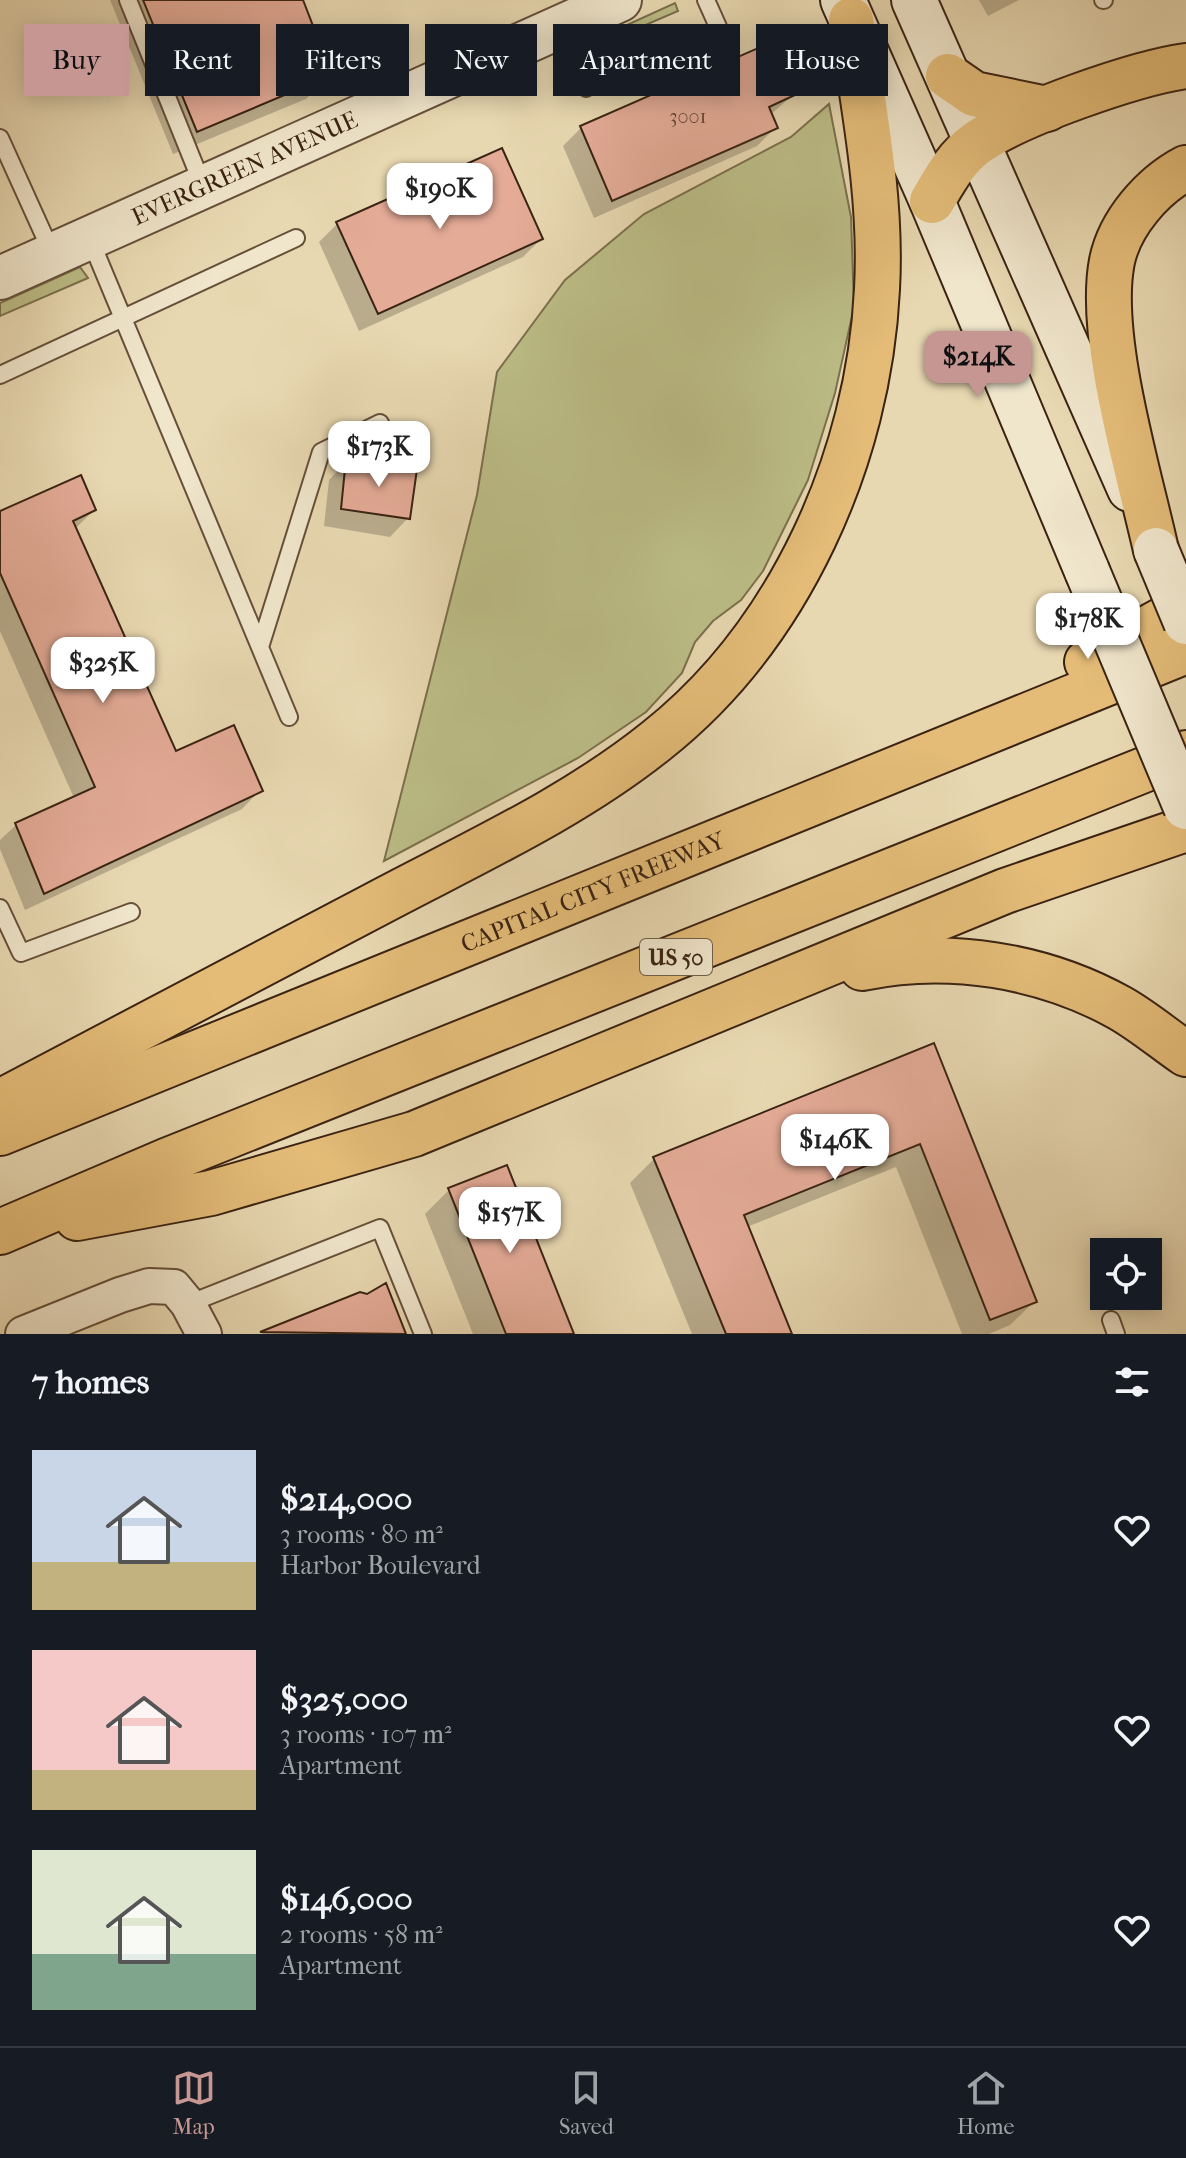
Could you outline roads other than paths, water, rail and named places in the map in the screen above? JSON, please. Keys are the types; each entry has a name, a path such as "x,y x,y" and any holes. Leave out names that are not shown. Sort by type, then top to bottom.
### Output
{"highway":[{"path":"0,1102 555,809 657,741 712,687 762,628 796,573 834,492 867,369 877,290 876,194 847,10"},
{"path":"932,201 952,166 978,142 1047,109 1146,74 1186,66"},
{"path":"948,76 974,94 1047,109"},
{"path":"1156,550 1125,417 1113,347 1108,284 1113,257 1135,211 1171,176 1186,168"},
{"path":"886,773 1186,607"},
{"name":"CAPITAL CITY FREEWAY","path":"0,1133 1186,651"},
{"name":"US 50","path":"0,1232 166,1161 1186,753"},
{"path":"0,1232 211,1193 414,1134 1005,891 1186,829"},
{"path":"718,1011 823,976 875,965 923,959 976,963 1054,979 1120,1008 1186,1054"}],"main road":[{"path":"914,0 1186,622"},
{"path":"847,10 932,201 1186,807"}],"street":[{"name":"EVERGREEN AVENUE","path":"567,24 620,0"},
{"name":"EVERGREEN AVENUE","path":"0,278 553,30"},
{"path":"23,1334 149,1286 181,1296 204,1334"}],"lane":[{"path":"128,0 203,186"},
{"path":"706,0 717,24"},
{"path":"0,138 122,319 289,717"},
{"path":"0,375 296,238"},
{"path":"260,647 321,452 380,423"},
{"path":"0,908 21,953 131,912"},
{"path":"181,1296 380,1228 423,1334"}]}
